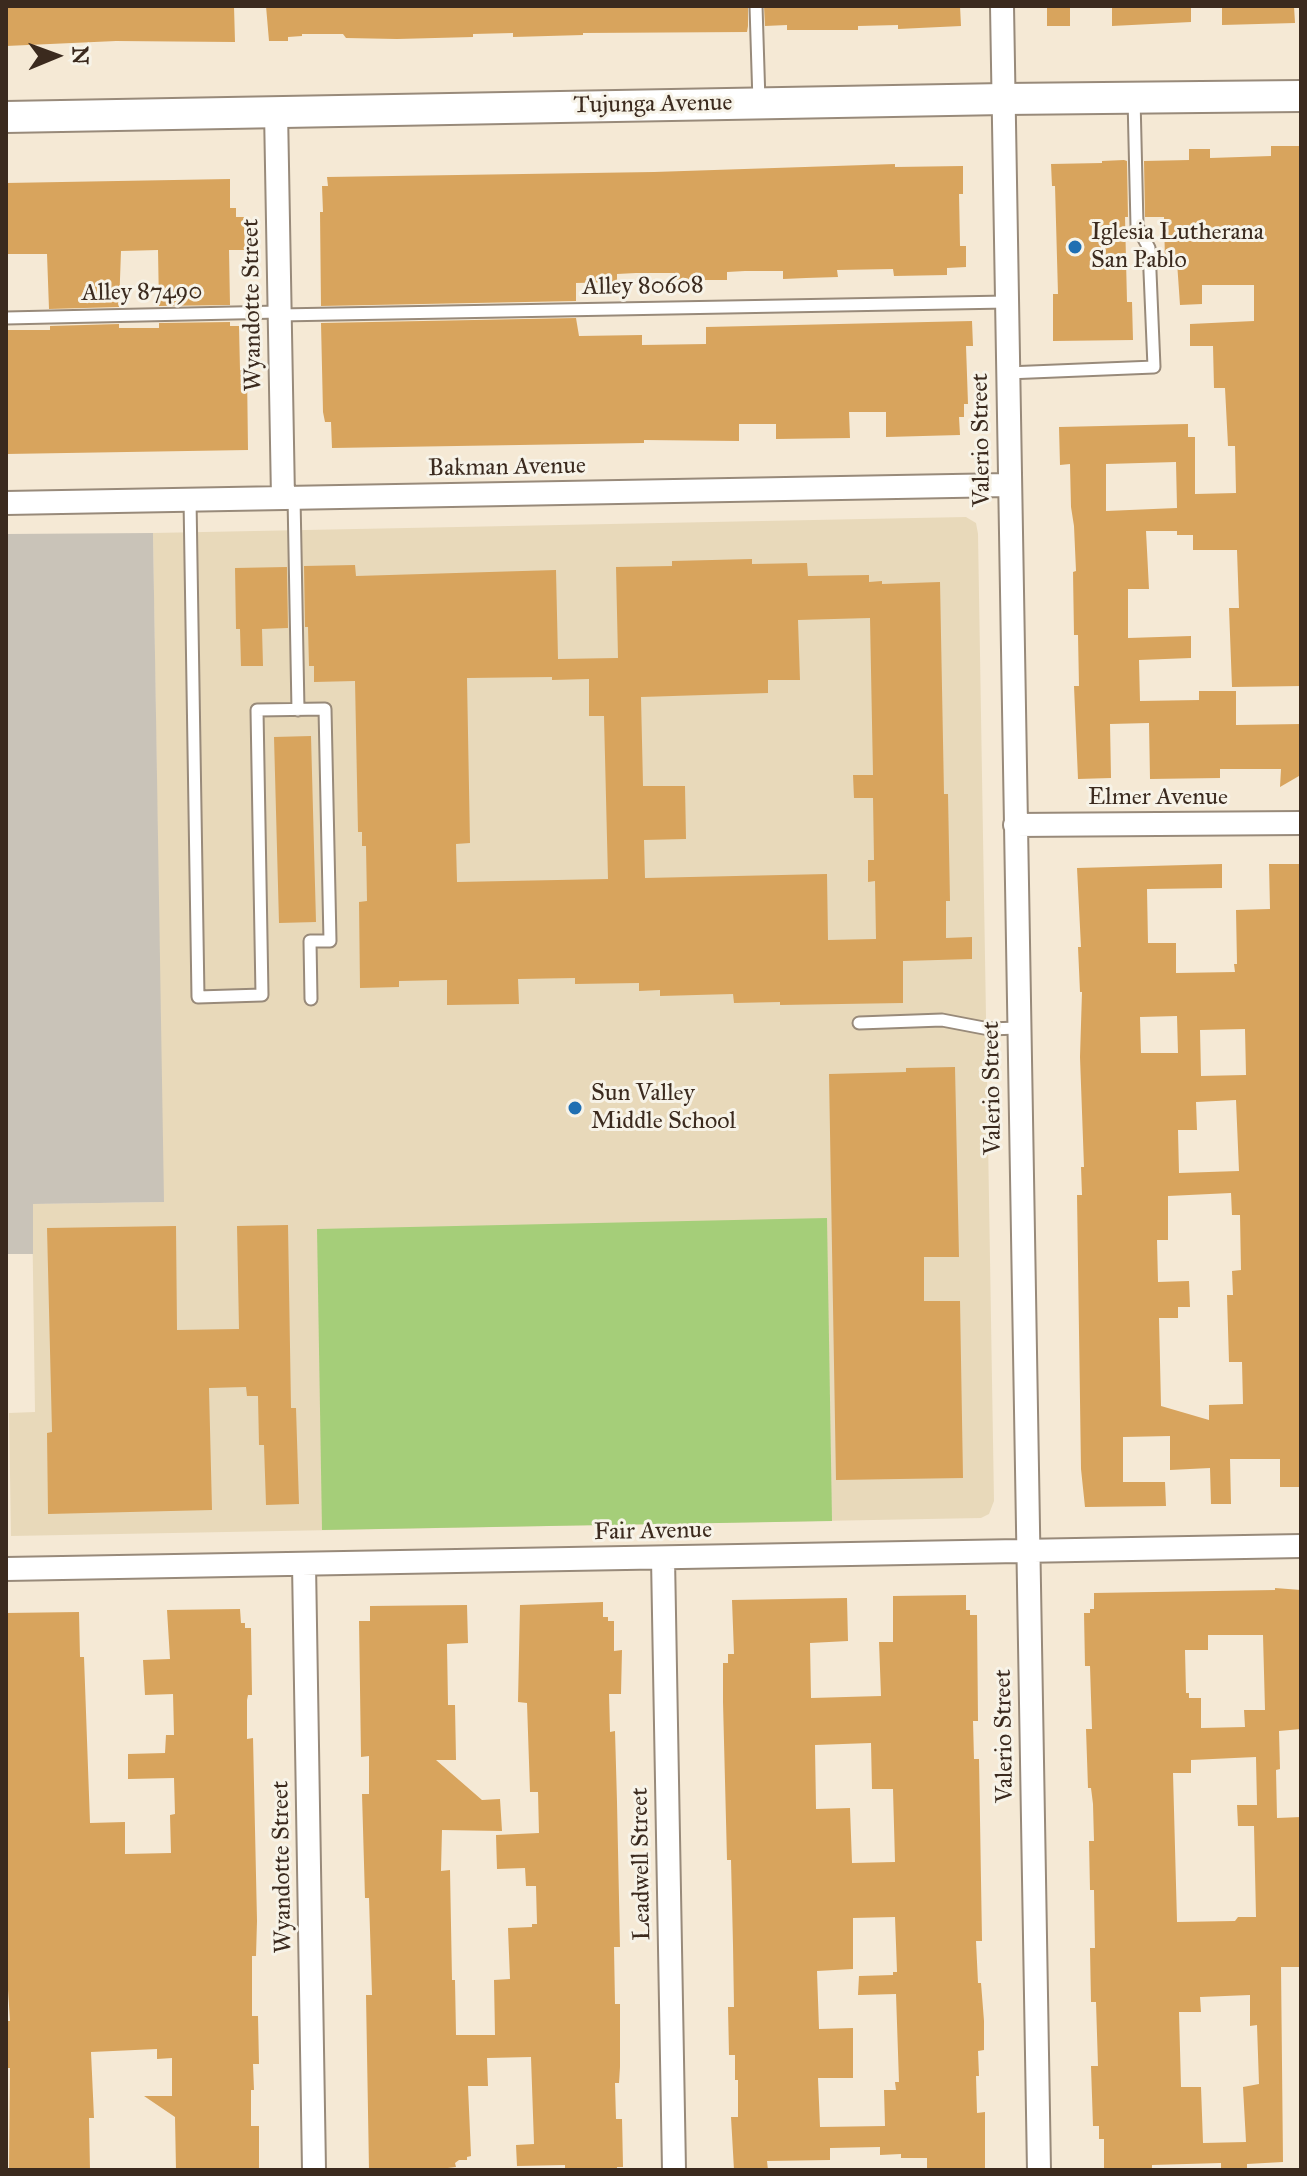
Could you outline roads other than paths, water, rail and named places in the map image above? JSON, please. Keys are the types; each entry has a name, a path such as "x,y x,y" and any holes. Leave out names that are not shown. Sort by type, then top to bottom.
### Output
{"street":[{"name":"Valerio Street","path":"1002,6 1039,2170"},
{"name":"Tujunga Avenue","path":"6,117 1301,96"},
{"name":"Wyandotte Street","path":"276,111 279,314 288,498"},
{"name":"Bakman Avenue","path":"6,503 1008,485"},
{"name":"Elmer Avenue","path":"1015,825 1301,823"},
{"name":"Fair Avenue","path":"6,1569 1301,1546"},
{"name":"Leadwell Street","path":"663,1558 674,2170"},
{"name":"Wyandotte Street","path":"304,1564 314,2170"}],"lane":[{"path":"756,6 759,103"},
{"path":"1007,373 1154,367 1149,248 1137,226 1134,97"},
{"name":"Alley 80608","path":"279,314 1007,302"},
{"name":"Alley 87490","path":"6,318 279,314"},
{"path":"288,498 298,710"},
{"path":"190,499 198,997 262,995 257,710 325,709 330,941 310,941 311,999"},
{"path":"859,1023 942,1020 989,1029 1018,1028"}],"place":[{"name":"Iglesia Lutherana San Pablo","path":"1075,247"},
{"name":"Sun Valley Middle School","path":"575,1108"}]}
